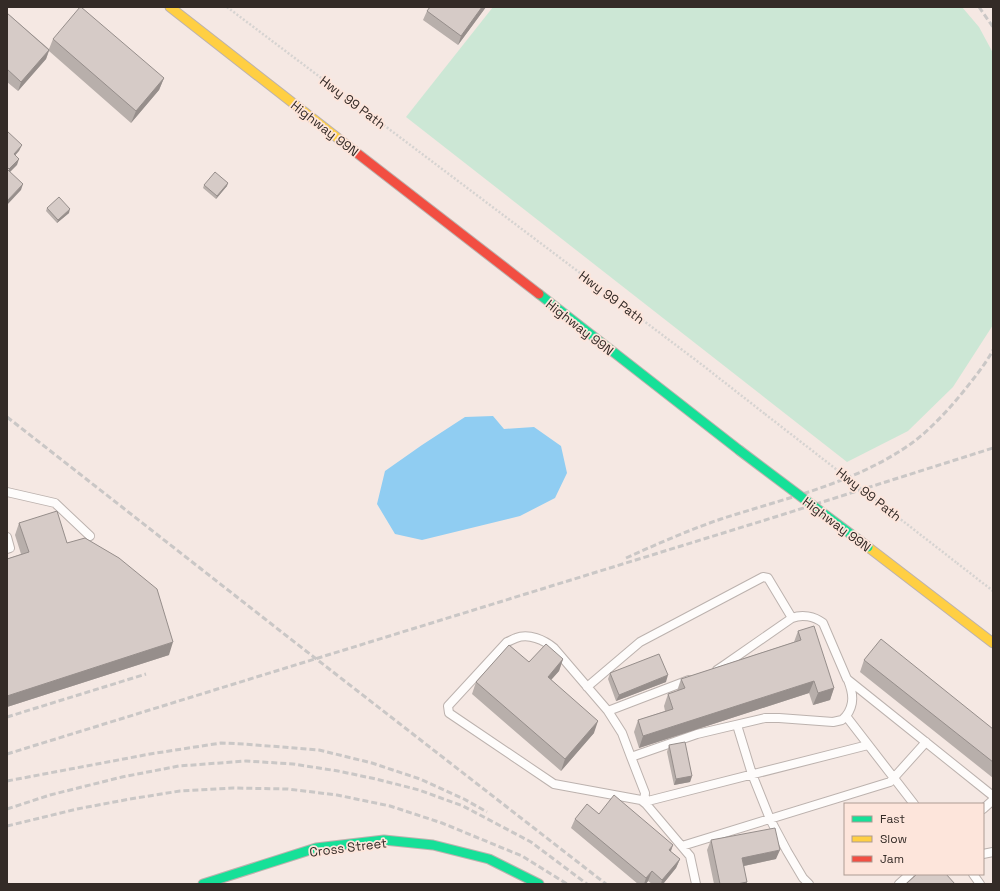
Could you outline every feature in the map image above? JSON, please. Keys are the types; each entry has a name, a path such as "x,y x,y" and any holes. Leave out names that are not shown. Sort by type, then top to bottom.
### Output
{"main road":[{"name":"Highway 99N","path":"170,7 739,450 993,643"},
{"name":"Cross Street","path":"203,884 316,848 384,840 433,845 489,859 538,884"}],"lane":[{"path":"7,492 55,503 90,536"},
{"path":"7,537 10,548 7,549"},
{"path":"587,687 644,640 763,577 768,578 792,618"},
{"path":"631,757 697,734 765,718 833,722 842,720 846,716 852,704 852,689 823,623 808,616 792,618 723,666 710,672"},
{"path":"644,802 645,793 622,733 608,711 548,643 537,638 524,636 507,642 448,706 449,713 554,784 641,800 644,802 690,856 696,884"},
{"path":"608,711 695,678"},
{"path":"847,679 993,796"},
{"path":"846,716 913,803"},
{"path":"737,725 752,774 770,819 803,878 809,884"},
{"path":"682,846 886,784 890,782 926,742"},
{"path":"644,802 868,745"},
{"path":"984,808 993,800"},
{"path":"899,884 909,875"},
{"path":"974,875 980,884"}],"path":[{"name":"Hwy 99 Path","path":"227,7 695,360 993,591"}],"green space":[{"path":"493,7 962,7 979,27 993,53 993,325 953,387 908,431 847,462 406,117"}],"water":[{"path":"493,416 504,429 534,427 561,446 567,473 555,498 520,516 422,540 395,534 377,504 385,471 465,417"}],"building":[{"path":"80,7 164,78 136,111 53,39"},
{"path":"430,7 482,7 461,36 427,11"},
{"path":"7,13 49,50 21,82 7,69"},
{"path":"7,131 22,145 14,154 19,159 9,169 7,167"},
{"path":"8,170 23,184 7,201 7,171"},
{"path":"215,172 228,183 217,196 204,185"},
{"path":"59,197 70,209 58,220 47,208"},
{"path":"57,511 67,543 85,538 119,558 157,589 173,642 7,696 7,559 29,552 19,523"},
{"path":"814,626 834,688 818,693 814,681 643,736 638,720 673,709 668,694 685,688 681,679 801,640 798,631"},
{"path":"881,639 993,729 993,762 864,660"},
{"path":"546,644 563,659 548,677 598,721 565,759 476,682 509,645 529,662"},
{"path":"659,654 668,675 619,695 610,673"},
{"path":"685,742 692,776 676,779 669,745"},
{"path":"614,795 673,845 669,850 680,859 662,880 652,871 646,878 575,819 587,804 599,814"},
{"path":"775,828 780,850 742,858 747,882 737,884 720,884 711,840"},
{"path":"916,875 947,875 955,884 906,884"}],"railway":[{"path":"979,7 993,27"},
{"path":"626,558 709,523 844,479 868,469 890,457 919,438 939,419 975,377 993,350"},
{"path":"7,417 606,884"},
{"path":"7,754 775,517 993,448"},
{"path":"7,717 146,674"},
{"path":"7,781 150,754 221,743 244,744 319,750 372,763 420,779 464,799 487,812"},
{"path":"7,809 50,795 122,777 179,766 246,761 293,764 376,779 419,790 463,806 531,842 587,884"},
{"path":"7,826 77,809 180,791 233,788 288,789 337,795 390,806 442,823 522,856 567,884"}],"traffic: fast":[{"path":"539,294 739,450"},
{"path":"739,450 868,547"},
{"path":"203,884 316,848 384,840 433,845 489,859 539,884"}],"traffic: slow":[{"path":"170,7 353,150"},
{"path":"868,547 993,643"}],"traffic: jam":[{"path":"353,150 539,294"}]}
